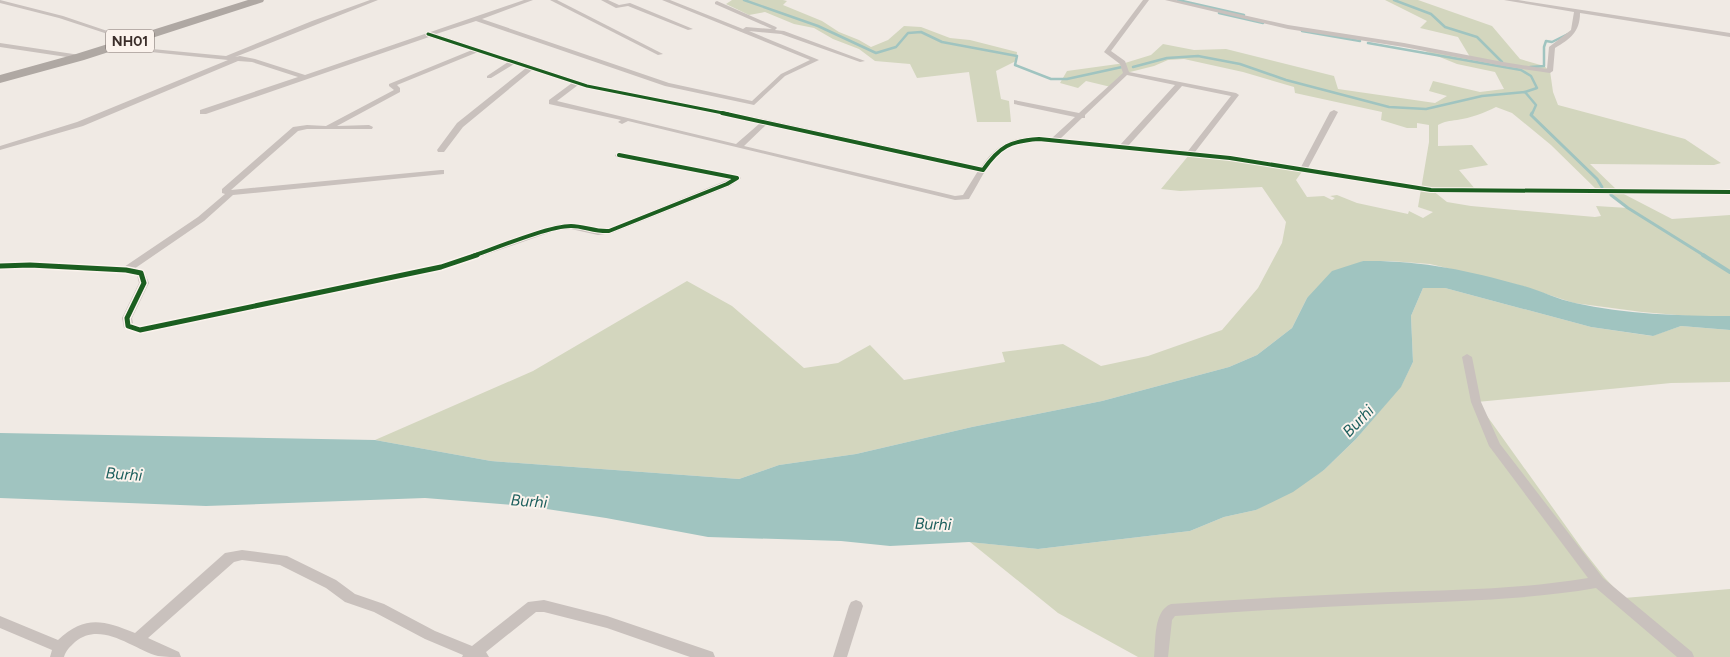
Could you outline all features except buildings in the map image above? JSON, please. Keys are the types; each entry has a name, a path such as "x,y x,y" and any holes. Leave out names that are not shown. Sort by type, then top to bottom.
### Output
{"highway":[{"name":"NH01","path":"0,79 80,57 259,0"}],"street":[{"path":"225,58 375,0"},
{"path":"203,112 530,0"},
{"path":"553,0 660,54"},
{"path":"604,0 618,7 628,4 690,29"},
{"path":"474,18 667,85 754,103 783,76 816,60 665,0"},
{"path":"1054,140 1082,116 1126,73 1127,67 1125,63 1107,52 1146,0"},
{"path":"1168,0 1296,29 1404,44 1503,64 1550,71 1552,47 1572,34 1577,23 1577,12"},
{"path":"1507,0 1730,35"},
{"path":"0,1 61,17 131,40"},
{"path":"717,3 782,32 862,61"},
{"path":"732,27 782,32"},
{"path":"428,34 576,82 759,120 983,170"},
{"path":"0,46 80,57"},
{"path":"112,46 253,60 304,77"},
{"path":"328,128 398,91 397,88 391,85 478,50"},
{"path":"0,148 80,124 240,58"},
{"path":"489,77 514,61"},
{"path":"441,150 460,125 531,68"},
{"path":"1126,73 1236,95 1189,155"},
{"path":"576,82 552,102 624,121 955,198 966,197 996,150 1002,146 1030,139 1245,160 1431,190 1730,192"},
{"path":"1122,147 1180,84"},
{"path":"1017,102 1082,116"},
{"path":"1304,169 1334,112"},
{"path":"738,147 763,124 759,120"},
{"path":"369,128 307,126 296,129 225,191 231,193 441,172"},
{"path":"0,266 30,265 126,270 141,273 144,283 126,318 128,326 140,330 441,267 556,228 571,226 598,232 609,231 727,184 737,178 619,155"},
{"path":"126,270 202,219 231,193"},
{"path":"1466,357 1476,402 1495,446 1598,582 1687,657"},
{"path":"135,641 230,557 242,554 282,560 331,584 350,598 379,608 474,656 533,606 544,606 607,622 708,657"},
{"path":"1161,657 1165,618 1171,610 1285,602 1452,596 1574,587 1598,582"},
{"path":"840,657 856,606"},
{"path":"0,622 59,652 78,632 89,628 101,628 120,633 174,657"}],"green space":[{"path":"732,0 787,1 783,5 822,21 839,32 871,47 888,40 904,26 921,27 950,38 970,40 1017,52 1016,61 996,71 1001,99 1009,101 1011,122 977,122 969,72 917,78 910,64 875,61 859,49 833,39 814,28 794,24 765,12 749,15 726,4"},
{"path":"1385,0 1418,0 1492,26 1520,59 1544,66 1550,71 1553,92 1558,105 1685,139 1721,163 1714,165 1590,164 1618,191 1672,219 1730,215 1730,316 1689,316 1574,303 1522,286 1430,264 1363,261 1307,298 1292,328 1257,355 1229,367 1102,401 972,427 856,454 779,465 739,479 491,461 375,440 533,371 687,281 732,306 804,368 838,363 870,345 904,380 1005,362 1002,352 1063,344 1101,366 1148,356 1222,330 1258,288 1282,243 1286,222 1262,187 1180,191 1161,189 1189,155 1216,156 1304,169 1296,180 1307,197 1324,196 1332,200 1335,198 1330,196 1337,195 1357,203 1408,214 1409,211 1423,218 1433,212 1418,207 1429,142 1429,125 1417,123 1417,128 1407,128 1381,120 1382,112 1295,93 1294,87 1243,72 1184,59 1168,60 1154,66 1126,73 1111,87 1086,81 1078,88 1060,83 1067,71 1125,63 1151,55 1163,44 1194,50 1226,49 1334,76 1338,89 1435,103 1447,96 1429,91 1433,81 1480,92 1504,89 1495,72 1457,64 1415,47 1470,57 1458,37 1420,28 1427,21","holes":["1496,107 1512,113 1551,145 1597,190 1611,195 1628,208 1596,206 1601,216 1595,217 1471,206 1447,202 1432,190 1476,190 1459,170 1488,165 1472,145 1438,146 1438,125 1447,121 1472,117"]},
{"path":"1423,288 1445,288 1591,327 1652,336 1681,326 1730,330 1730,382 1671,383 1477,402 1583,550 1624,598 1730,589 1730,657 1138,657 1058,613 970,542 1038,549 1190,531 1224,517 1256,510 1324,470 1356,439 1401,386 1413,362 1411,316"}],"water":[{"name":"Burhi","path":"1363,261 1404,262 1443,267 1520,285 1568,301 1613,310 1672,315 1730,316 1730,330 1681,326 1653,336 1591,327 1445,288 1423,288 1411,316 1413,362 1401,387 1356,439 1324,470 1293,492 1256,510 1224,517 1190,531 1038,549 969,542 890,546 841,541 708,537 606,518 527,506 425,498 206,506 0,498 0,433 375,440 491,461 739,479 779,465 856,454 972,427 1102,401 1229,367 1257,355 1292,328 1307,298 1332,271"}],"waterway":[{"path":"744,0 818,26 876,53 896,47 908,33 921,32 942,42 1017,56 1015,65 1051,79 1067,79 1122,67"},
{"path":"1178,0 1244,15"},
{"path":"1394,0 1431,14 1445,27 1477,37 1502,62"},
{"path":"1219,13 1263,23"},
{"path":"1302,31 1360,41"},
{"path":"1530,67 1544,66 1544,47 1546,41 1552,42 1568,34"},
{"path":"1368,43 1521,70 1531,76 1537,88 1525,92"},
{"path":"1133,67 1167,58 1198,56 1240,64 1286,80 1389,107 1426,109 1482,96 1525,92"},
{"path":"1525,92 1536,105 1532,114"},
{"path":"1532,113 1531,115 1597,179 1602,187"},
{"path":"1611,195 1628,208 1705,256"},
{"path":"1703,255 1730,272"}],"cycle path":[{"path":"428,34 587,86 759,120 983,170 995,154 1006,145 1012,142 1039,139 1230,158 1431,190 1730,192"},
{"path":"0,266 30,265 126,270 141,273 144,283 127,318 128,326 140,330 441,267 556,228 571,226 598,232 609,231 727,184 737,178 619,155"}]}
